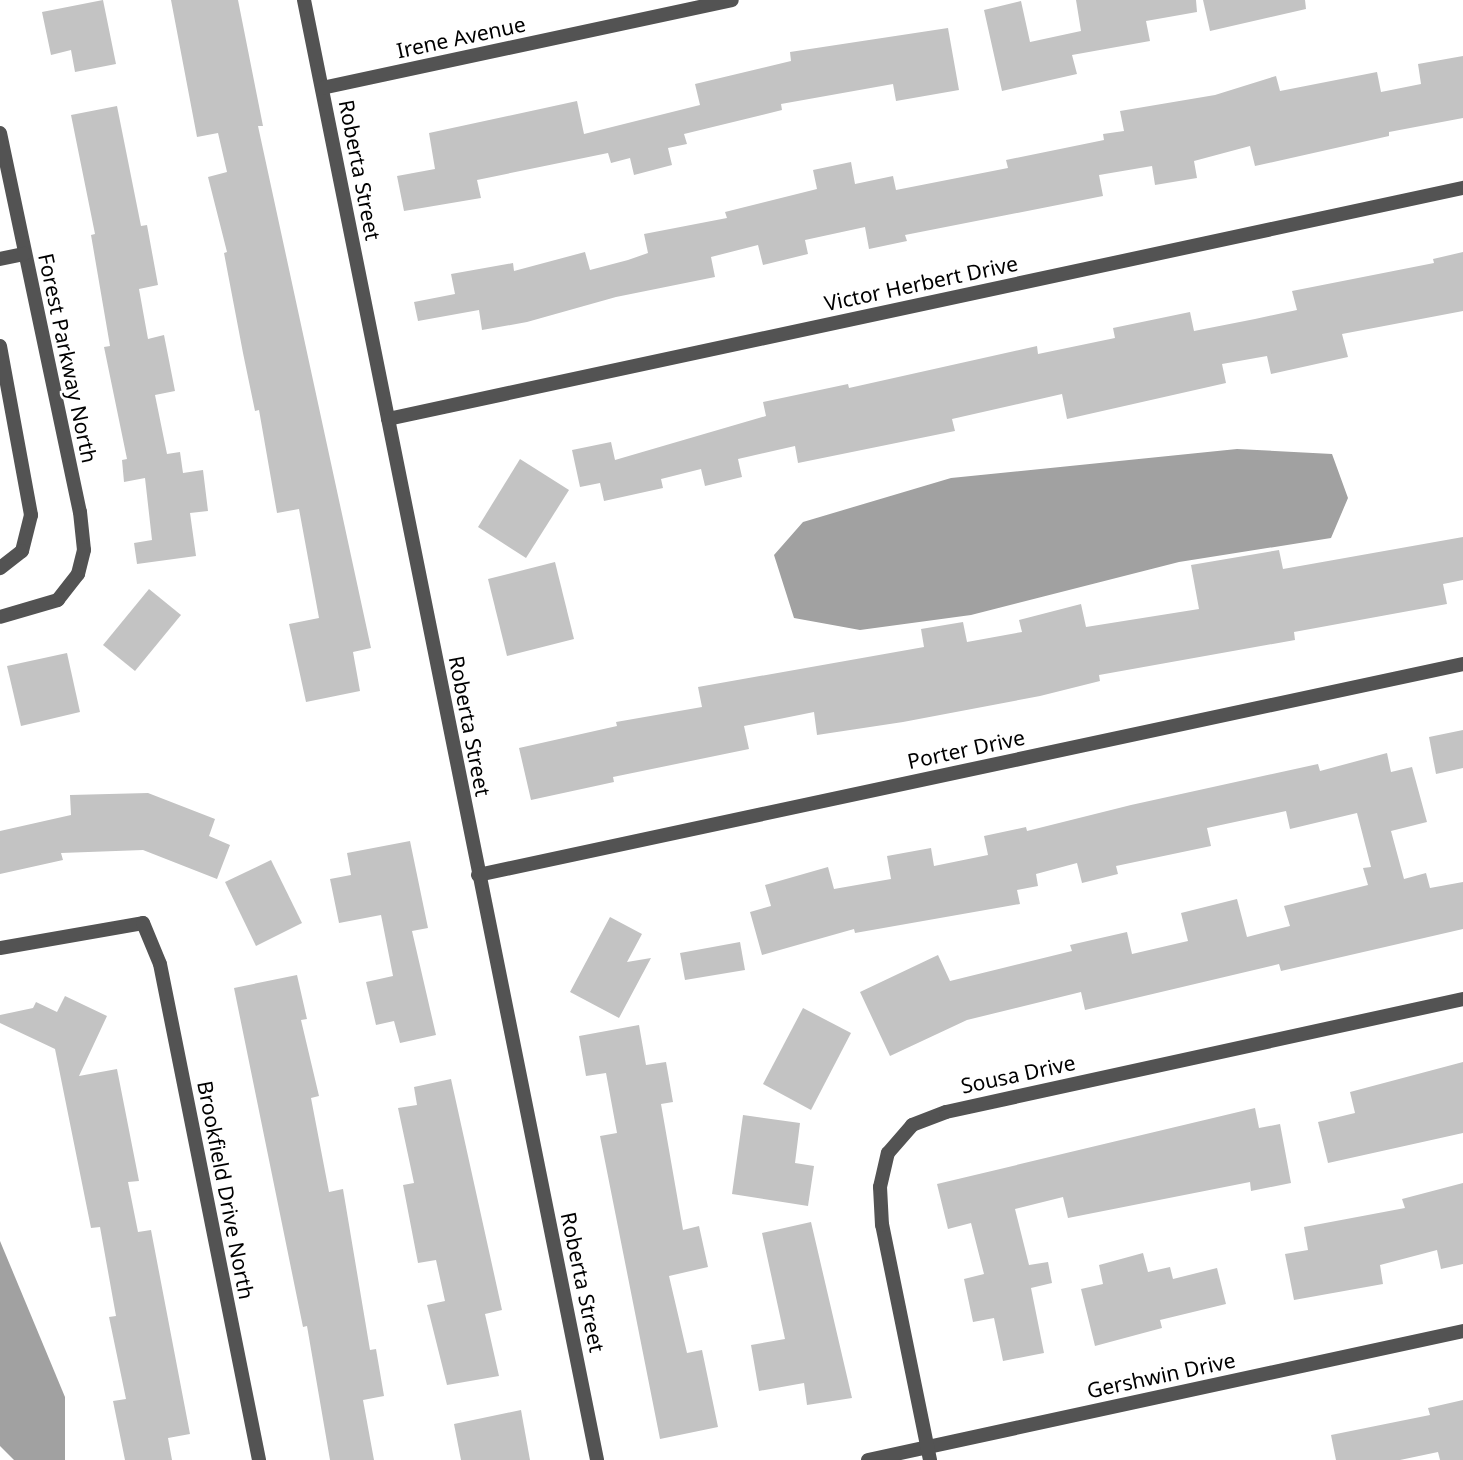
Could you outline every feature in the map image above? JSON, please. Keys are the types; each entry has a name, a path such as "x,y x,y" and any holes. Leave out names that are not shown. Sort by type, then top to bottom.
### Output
{"street":[{"name":"Roberta Street","path":"304,0 597,1460"},
{"name":"Irene Avenue","path":"322,88 732,0"},
{"name":"Forest Parkway North","path":"0,133 80,512 84,551 69,590 39,609 0,617"},
{"name":"Victor Herbert Drive","path":"388,419 1463,188"},
{"path":"0,259 24,254"},
{"path":"0,346 30,488 31,515 22,551 0,568"},
{"name":"Porter Drive","path":"478,875 1463,664"},
{"name":"Brookfield Drive North","path":"0,948 110,925 142,923 160,964 259,1460"},
{"name":"Sousa Drive","path":"928,1453 882,1225 880,1187 888,1153 912,1125 946,1112 1463,999"},
{"name":"Gershwin Drive","path":"869,1460 928,1453 1463,1331"}],"shaded area":[{"path":"1237,449 1332,454 1348,498 1331,538 1179,562 971,615 860,630 794,618 774,555 803,522 951,478"},
{"path":"0,1241 65,1397 65,1460 14,1460 0,1446"}],"building":[{"path":"103,0 116,64 75,72 71,50 51,55 42,12"},
{"path":"171,0 238,0 263,126 258,126 371,648 353,652 360,691 306,702 289,624 319,618 299,509 277,513 259,410 255,411 243,353 224,253 227,252 208,177 227,172 218,133 197,137"},
{"path":"1076,0 1196,0 1197,12 1146,21 1150,41 1072,55 1077,74 1002,91 984,10 1021,1 1030,42 1081,31"},
{"path":"1203,0 1305,0 1306,9 1210,31"},
{"path":"948,28 959,90 896,101 893,84 781,104 782,110 684,134 687,144 668,148 672,165 634,175 630,158 611,163 608,153 477,180 481,198 404,211 397,176 435,169 429,133 577,101 584,134 700,105 695,84 791,61 790,52"},
{"path":"1463,56 1463,118 1389,132 1389,136 1255,166 1250,146 1194,161 1197,178 1155,185 1152,166 1099,175 1103,196 905,235 907,241 869,249 865,227 805,240 808,254 763,265 758,245 711,257 715,277 616,297 527,322 482,330 479,310 418,321 414,302 455,294 451,274 513,263 514,271 585,252 590,270 628,260 648,253 644,234 727,218 725,212 817,189 813,170 851,162 855,184 893,176 896,190 1008,168 1006,160 1104,140 1103,134 1124,131 1120,111 1215,95 1276,76 1280,91 1377,72 1381,92 1421,84 1418,64"},
{"path":"117,106 141,226 147,225 158,285 139,289 148,339 164,335 175,391 155,395 167,454 180,452 183,473 203,470 208,511 190,513 196,556 137,564 134,543 152,540 145,478 124,482 122,460 127,459 104,347 110,346 91,235 95,234 71,115"},
{"path":"1463,252 1463,311 1342,334 1348,357 1271,374 1267,356 1222,364 1226,383 1067,419 1062,394 952,419 955,431 798,463 795,446 738,459 742,477 705,486 701,469 661,479 663,488 604,501 600,483 580,487 572,450 611,442 615,460 766,416 763,402 848,384 849,388 1037,346 1038,354 1115,338 1113,328 1190,312 1194,331 1297,310 1292,291 1434,263 1433,259"},
{"path":"520,459 569,490 526,558 478,527"},
{"path":"1463,537 1463,580 1443,584 1447,604 1294,632 1295,640 1099,675 1100,681 1040,696 903,722 817,735 814,712 744,726 749,749 613,777 614,782 531,800 519,748 617,726 616,722 702,707 698,687 924,647 921,629 963,622 967,642 1022,632 1019,620 1081,604 1086,627 1199,609 1191,565 1279,550 1283,569"},
{"path":"555,562 574,639 507,656 488,579"},
{"path":"149,589 181,615 135,671 103,645"},
{"path":"67,653 80,712 21,726 7,666"},
{"path":"1463,730 1463,768 1436,774 1429,737"},
{"path":"1387,753 1391,772 1412,767 1427,822 1391,831 1404,879 1426,873 1430,888 1463,882 1463,929 1281,971 1279,964 1085,1010 1081,992 967,1020 890,1056 860,992 938,955 950,981 1072,951 1070,945 1127,932 1132,954 1188,941 1181,913 1237,899 1247,937 1290,926 1284,906 1368,885 1363,868 1371,867 1357,813 1290,829 1286,811 1207,828 1211,846 1116,866 1118,874 1082,883 1077,863 1036,874 1038,886 1017,890 1020,904 855,933 854,929 762,955 750,912 771,906 765,885 828,867 834,889 891,879 887,856 931,848 934,866 988,855 984,836 1026,827 1027,831 1318,764 1320,771"},
{"path":"148,793 215,819 209,836 230,845 217,879 143,850 61,853 63,860 0,874 0,831 71,815 70,795"},
{"path":"410,841 428,928 412,931 436,1035 400,1043 394,1021 376,1025 366,982 393,976 381,915 339,923 330,879 351,875 347,853"},
{"path":"271,860 302,923 256,946 225,882"},
{"path":"610,917 642,934 627,962 651,958 619,1018 570,992"},
{"path":"740,942 745,970 685,980 680,953"},
{"path":"297,975 307,1019 301,1020 319,1096 311,1098 329,1192 343,1189 370,1350 376,1349 384,1396 363,1400 374,1460 330,1460 307,1326 303,1327 234,988"},
{"path":"65,996 107,1016 79,1076 117,1069 139,1181 128,1182 138,1232 151,1230 190,1434 168,1438 172,1460 125,1460 113,1401 126,1399 109,1317 116,1316 100,1227 91,1228 55,1049 0,1023 0,1015 33,1008 36,1002 57,1012"},
{"path":"803,1008 851,1033 811,1110 763,1084"},
{"path":"639,1025 646,1065 666,1062 673,1102 661,1104 683,1230 699,1226 708,1267 669,1276 687,1353 702,1350 718,1427 660,1439 600,1136 617,1133 606,1073 586,1076 579,1036"},
{"path":"1463,1062 1463,1133 1328,1163 1318,1122 1355,1113 1350,1092"},
{"path":"451,1079 502,1310 485,1314 499,1376 447,1385 427,1305 445,1301 436,1260 418,1263 403,1185 414,1183 398,1108 417,1105 414,1087"},
{"path":"1255,1108 1259,1128 1280,1124 1291,1183 1251,1191 1250,1182 1068,1218 1063,1197 1015,1209 1029,1265 1048,1262 1052,1283 1031,1288 1044,1353 1003,1361 994,1318 973,1322 964,1279 984,1274 971,1223 948,1229 937,1184"},
{"path":"743,1115 800,1123 795,1163 814,1166 808,1206 732,1194"},
{"path":"1463,1183 1463,1264 1441,1269 1437,1250 1380,1265 1383,1284 1294,1300 1285,1254 1308,1250 1304,1227 1405,1208 1402,1199"},
{"path":"811,1222 852,1398 807,1405 804,1383 759,1391 751,1345 785,1339 762,1233"},
{"path":"1143,1253 1148,1272 1170,1267 1173,1279 1217,1268 1226,1304 1160,1320 1162,1328 1095,1346 1081,1289 1103,1284 1099,1265"},
{"path":"1463,1400 1463,1460 1440,1460 1438,1452 1400,1460 1336,1460 1331,1435 1430,1415 1428,1408"},
{"path":"521,1410 530,1460 461,1460 454,1424"}]}
